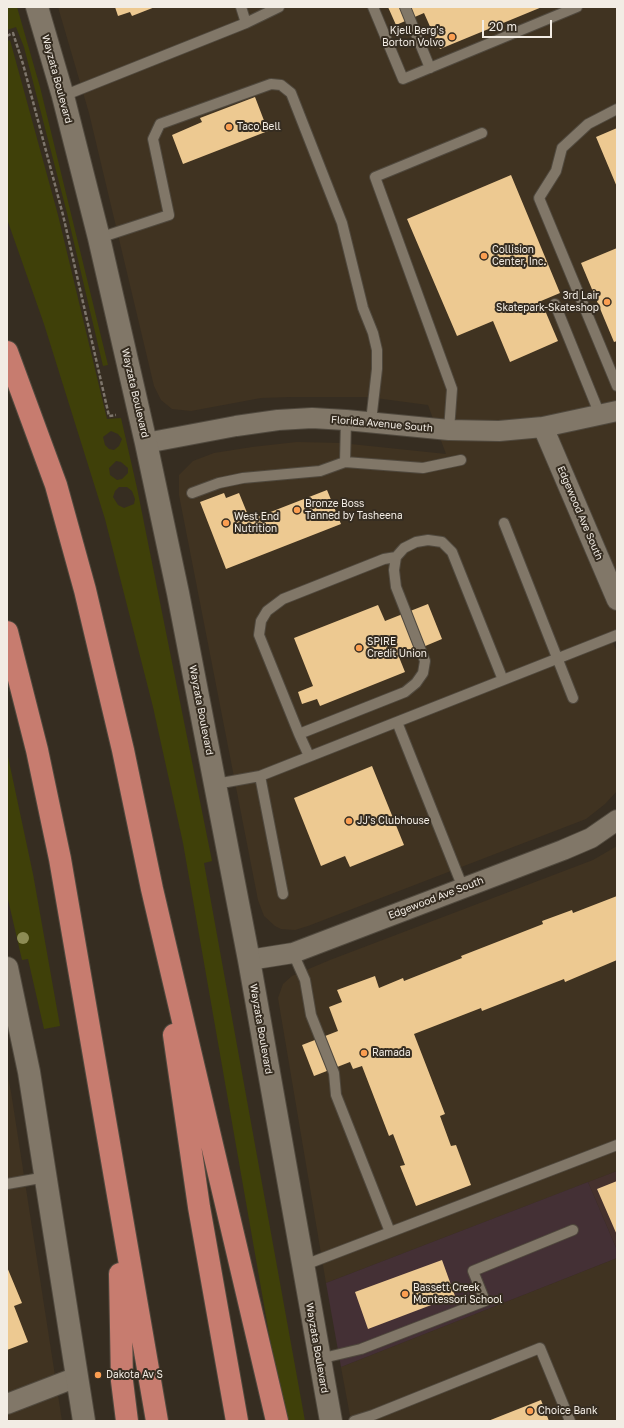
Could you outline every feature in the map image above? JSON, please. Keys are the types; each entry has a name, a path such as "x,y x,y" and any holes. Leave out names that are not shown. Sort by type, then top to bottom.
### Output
{"highway":[{"path":"7,352 56,485 85,590 123,750 152,890 277,1421"},
{"path":"7,632 37,750 60,859 157,1421"},
{"path":"152,890 199,1207 237,1421"},
{"path":"120,1211 122,1381 128,1421"}],"street":[{"name":"Wayzata Boulevard","path":"37,7 63,96 99,238 146,444 216,784 249,960 330,1421"},
{"name":"Florida Avenue South","path":"146,444 236,426 278,420 312,418 371,421 449,430 499,431 543,427 609,413"},
{"name":"Edgewood Ave South","path":"543,427 617,600"},
{"name":"Edgewood Ave South","path":"249,960 293,953 590,838 617,820"},
{"path":"7,968 29,1072 84,1421"},
{"path":"7,1404 77,1377"}],"lane":[{"path":"241,7 246,23"},
{"path":"63,96 246,23 279,7"},
{"path":"373,7 403,79 577,7"},
{"path":"405,7 430,68"},
{"path":"99,238 169,215 153,139 160,124 271,84 281,85 291,93 342,223 363,308 377,350 377,369 371,421"},
{"path":"617,109 588,124 562,148 556,171 539,198 617,386"},
{"path":"449,430 452,389 375,177 482,133"},
{"path":"555,304 609,413"},
{"path":"345,462 346,420"},
{"path":"192,493 219,483 243,478 320,471 345,462 423,468 461,460"},
{"path":"504,523 573,698"},
{"path":"309,756 259,635 261,622 267,611 283,599 384,559 396,557 404,548 416,542 428,540 442,542 452,552 503,680"},
{"path":"299,734 405,692 416,683 423,673 426,661 396,587 396,557"},
{"path":"216,784 260,776 617,636"},
{"path":"397,722 463,888"},
{"path":"260,776 283,894"},
{"path":"293,953 305,980 311,1015 334,1073 336,1095 390,1232"},
{"path":"302,1266 617,1145"},
{"path":"7,1184 46,1177"},
{"path":"319,1359 361,1349 485,1301 474,1271 573,1230"},
{"path":"354,1421 373,1415 540,1348 570,1421"}],"path":[{"path":"7,36 13,33 23,64 63,215 100,378"}],"shaded area":[{"path":"7,7 17,7 40,87 108,365 103,366 67,213 24,47 16,27 7,30"},
{"path":"58,7 617,7 617,635 611,638 617,652 617,791 605,804 586,819 295,930 281,929 275,926 264,916 258,900 179,495 179,475 193,461 214,453 297,442 341,443 446,454 428,405 368,397 291,397 261,398 191,411 172,409 161,400 154,386 89,113"},
{"path":"10,40 58,215 107,419 121,418 137,488 212,861 204,863 305,1421 287,1421 271,1345 183,843 153,707 105,519 44,324 7,219 7,41","holes":["111,431 118,434 122,439 119,446 114,450 109,449 105,445 103,437","116,461 121,462 128,468 128,473 122,479 117,480 110,475 109,468","119,487 127,487 132,491 135,499 134,504 124,508 118,505 113,497 115,491"]},
{"path":"7,752 33,874 60,1026 44,1029 28,959 22,960 7,895"},
{"path":"617,846 617,1171 326,1283 278,998 283,984 292,976 330,960 593,860"},
{"path":"7,1073 11,1092 62,1421 7,1421"},
{"path":"617,1171 617,1250 588,1182"},
{"path":"588,1182 617,1250 617,1258 341,1367 326,1283"},
{"path":"617,1258 617,1421 351,1421 341,1367"}],"building":[{"path":"115,7 155,7 132,16 130,12 118,16"},
{"name":"Kjell Berg's Borton Volvo","path":"388,7 542,7 440,49 424,13 396,25"},
{"name":"Taco Bell","path":"255,97 268,131 183,164 172,135 202,122 200,118"},
{"path":"617,128 617,187 596,137"},
{"name":"Collision Center, Inc.","path":"511,175 560,293 541,301 558,341 510,362 493,321 457,336 407,219"},
{"name":"3rd Lair Skatepark-Skateshop","path":"617,248 617,341 614,342 581,263"},
{"path":"327,490 341,524 226,569 200,502 224,493 226,498 239,493 250,520"},
{"name":"SPIRE Credit Union","path":"428,604 442,639 399,657 405,672 320,706 317,699 302,704 298,692 313,686 294,638 378,605 385,621"},
{"name":"JJ's Clubhouse","path":"372,766 404,845 350,867 345,856 321,866 294,798"},
{"name":"Ramada","path":"617,896 617,960 565,982 564,979 482,1011 481,1008 414,1034 445,1114 440,1116 451,1146 456,1145 471,1185 416,1206 400,1166 405,1165 393,1134 389,1136 362,1066 353,1069 350,1062 314,1076 302,1045 338,1031 329,1007 342,1002 337,990 375,976 379,988 403,978 404,981 462,958 461,956 543,924 542,921 572,910 573,913"},
{"path":"617,1181 617,1235 597,1189"},
{"name":"Bassett Creek Montessori School","path":"442,1260 455,1296 368,1329 355,1292"},
{"path":"7,1267 22,1303 14,1306 28,1342 7,1350"},
{"name":"Choice Bank","path":"541,1400 549,1421 488,1421"}],"place":[{"name":"Kjell Berg's Borton Volvo","path":"452,37"},
{"name":"Taco Bell","path":"229,127"},
{"name":"Collision Center, Inc.","path":"484,256"},
{"name":"3rd Lair Skatepark-Skateshop","path":"607,302"},
{"name":"Bronze Boss Tanned by Tasheena","path":"297,510"},
{"name":"West End Nutrition","path":"226,523"},
{"name":"SPIRE Credit Union","path":"359,648"},
{"name":"JJ's Clubhouse","path":"349,821"},
{"name":"Ramada","path":"364,1053"},
{"name":"Bassett Creek Montessori School","path":"405,1294"},
{"name":"Dakota Av S","path":"98,1375"},
{"name":"Choice Bank","path":"530,1411"}]}
